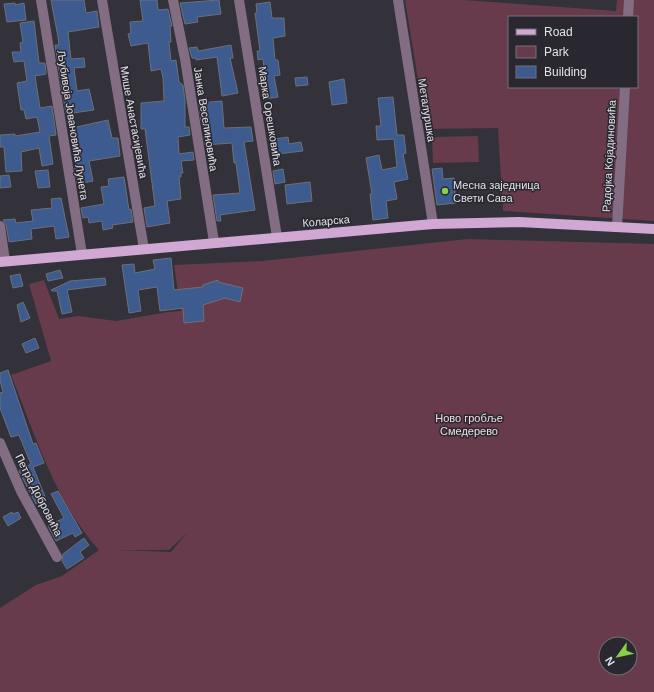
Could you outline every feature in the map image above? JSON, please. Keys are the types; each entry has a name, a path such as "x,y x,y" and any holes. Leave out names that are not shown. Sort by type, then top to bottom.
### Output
{"main road":[{"name":"Коларска","path":"3,261 433,224 519,222 654,229"}],"street":[{"name":"Љубивоја Јовановића Лунета","path":"41,0 82,254"},
{"name":"Мише Анастасијевића","path":"102,0 144,248"},
{"name":"Јанка Веселиновића","path":"173,0 185,59 214,242"},
{"name":"Марка Орешковића","path":"239,0 277,237"},
{"name":"Металуршка","path":"398,0 433,224"},
{"path":"628,16 629,0"},
{"name":"Радојка Којадиновића","path":"617,227 625,88"},
{"path":"0,226 3,261"},
{"name":"Петра Добровића","path":"0,444 22,491 57,557"}],"green space":[{"path":"405,0 464,0 616,11 617,0 654,0 654,221 503,211 498,128 426,129"},
{"path":"478,136 479,162 433,163 432,137"},
{"name":"Ново гробље Смедерево","path":"468,239 654,244 654,692 0,692 0,608 36,585 62,576 99,550 70,511 58,489 38,444 11,375 51,361 29,284 44,280 59,319 78,316 116,321 181,311 174,265 262,261","holes":["187,533 171,552 119,550 169,550"]}],"building":[{"path":"51,0 84,0 86,13 97,11 99,27 68,32 71,59 84,58 85,67 74,68 77,91 89,89 94,110 66,114 55,45 59,45 58,37"},
{"path":"140,0 157,0 158,10 168,9 172,26 170,26 171,42 169,42 171,61 176,60 179,82 183,85 185,100 185,127 189,127 190,135 178,137 179,154 193,152 194,160 181,161 183,173 181,173 181,177 179,177 181,199 167,201 170,223 147,227 144,208 155,206 145,129 141,129 141,103 164,101 161,69 151,71 148,43 131,46 128,34 131,33 130,22 143,21"},
{"path":"219,0 221,14 197,17 198,22 185,24 180,3"},
{"path":"270,2 272,18 284,18 285,36 273,38 275,60 278,60 280,75 274,76 278,97 264,99 261,83 265,82 263,59 258,60 257,51 260,51 255,13 257,13 256,4"},
{"path":"15,3 15,5 24,3 26,20 7,22 4,4"},
{"path":"34,21 39,63 45,63 46,74 35,76 40,108 52,106 56,135 49,136 53,164 42,166 39,148 21,152 22,171 6,172 4,147 0,147 0,135 15,134 15,136 40,132 37,117 26,119 24,110 21,110 17,83 27,81 24,61 14,62 12,52 21,52 20,43 23,42 20,23"},
{"path":"231,45 233,58 230,58 238,93 222,96 217,57 196,60 196,58 192,58 189,48 197,47 198,51"},
{"path":"307,77 308,85 296,86 295,78"},
{"path":"344,79 347,103 332,105 329,82"},
{"path":"393,97 397,135 404,135 406,153 403,154 408,179 394,182 397,199 386,201 388,218 373,220 370,194 372,194 366,158 379,155 382,170 397,167 394,139 377,140 376,126 381,126 378,98"},
{"path":"222,101 224,128 251,127 253,141 244,142 255,210 220,215 221,221 217,221 213,195 240,193 236,163 234,163 232,143 205,145 204,137 207,137 206,121 201,121 199,103"},
{"path":"108,120 112,138 118,138 120,156 89,161 93,181 77,184 75,168 77,167 74,145 76,145 72,128"},
{"path":"288,137 289,144 301,142 303,151 277,154 275,139"},
{"name":"Месна заједница Свети Сава","path":"442,168 443,179 454,178 456,203 437,205 432,169"},
{"path":"283,169 285,182 275,184 273,171"},
{"path":"48,170 50,187 38,188 35,171"},
{"path":"9,175 11,187 0,188 0,176"},
{"path":"124,177 129,210 131,209 133,222 112,225 113,228 103,230 102,221 89,223 88,217 83,218 81,208 104,204 101,187 109,186 108,179"},
{"path":"310,182 312,201 287,204 285,185"},
{"path":"61,198 69,237 56,239 54,226 31,229 32,239 9,242 6,225 3,220 15,219 16,223 33,221 31,210 52,208 51,199"},
{"path":"171,258 174,290 203,287 203,285 218,280 218,282 243,288 240,302 225,298 203,305 204,321 184,323 183,308 160,311 157,287 138,290 141,311 129,313 122,265 134,264 135,273 155,269 153,260"},
{"path":"60,270 63,278 48,281 46,274"},
{"path":"20,274 23,286 13,288 10,276"},
{"path":"105,278 106,285 67,290 72,312 62,314 57,291 51,290 70,281"},
{"path":"23,302 30,318 21,322 17,305"},
{"path":"35,338 39,348 26,353 22,344"},
{"path":"8,370 33,444 36,443 44,463 33,467 46,499 36,504 19,471 31,464 19,435 11,437 0,408 0,393 3,392 0,381 0,373"},
{"path":"58,491 82,533 75,537 73,533 56,541 48,526 64,518 51,494"},
{"path":"12,512 13,514 18,512 21,518 8,526 3,517"},
{"path":"84,538 89,545 80,552 84,558 67,569 62,561 63,554"}],"place":[{"name":"Месна заједница Свети Сава","path":"445,191"}]}
